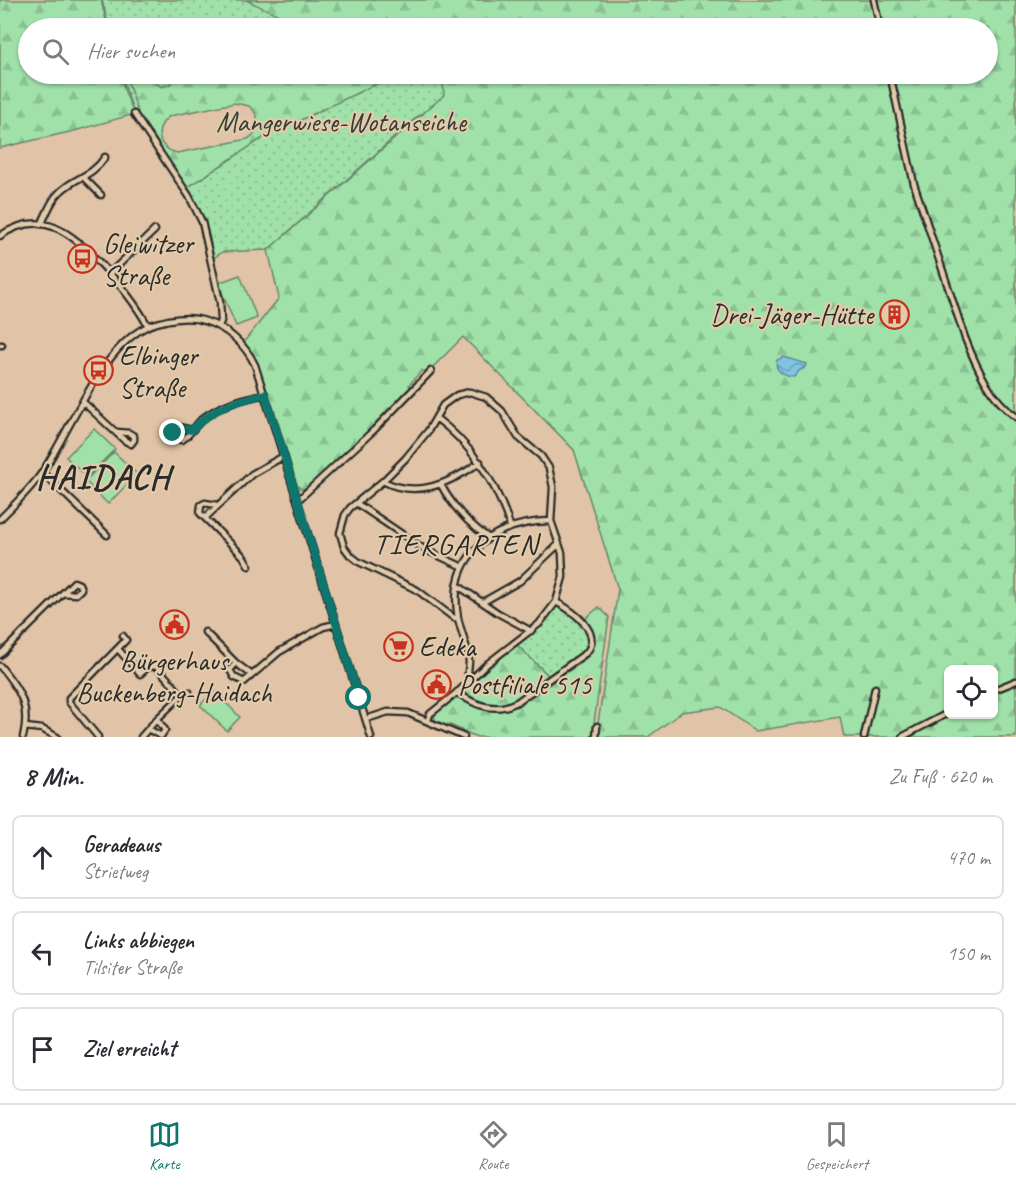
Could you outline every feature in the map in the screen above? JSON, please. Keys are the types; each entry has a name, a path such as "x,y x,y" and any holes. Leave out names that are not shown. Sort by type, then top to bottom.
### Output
{"street":[{"path":"874,0 878,18"},
{"path":"892,84 914,184 965,338 986,384 1002,406 1016,417"},
{"path":"134,114 189,196 202,222 220,302 219,326"},
{"path":"42,223 54,198 69,185 84,178 105,157"},
{"path":"84,178 101,195"},
{"path":"0,236 17,227 42,223 68,233 110,273 148,326"},
{"path":"110,273 155,230"},
{"path":"0,519 42,472 107,364 128,340 148,326 177,318 201,320 219,326 230,333 254,362 371,737"},
{"path":"298,501 374,430 431,371"},
{"path":"428,720 430,714 506,649 531,631 556,602 563,577 564,563 551,521 553,487 549,468 541,456 518,437 512,424 495,404 478,394 464,393 449,401 417,445 383,481 345,515 340,531 344,548 359,562 400,580 454,618 458,618"},
{"path":"192,430 215,410 232,402 265,394"},
{"path":"83,402 117,432"},
{"path":"436,418 464,443 480,462 498,494 510,526"},
{"path":"205,518 252,474 284,456"},
{"path":"383,481 402,489 441,485 457,478 480,462"},
{"path":"42,472 107,535"},
{"path":"441,485 461,515 489,538"},
{"path":"217,505 205,503 201,505 200,513 243,556 249,566"},
{"path":"356,503 424,549 463,567"},
{"path":"470,680 467,675 469,662 467,651 455,601 463,567 473,552 489,538 510,526 551,521"},
{"path":"483,602 520,580 559,544"},
{"path":"457,585 531,631"},
{"path":"0,655 63,593"},
{"path":"457,692 488,708 508,707 586,653 592,644 590,631 573,613 556,602"},
{"path":"236,663 230,672 237,680 244,682 279,652 323,627 336,624"},
{"path":"205,632 236,663 252,675"},
{"path":"98,737 69,702 69,698 126,640 123,636"},
{"path":"118,649 140,674 148,667 156,666 182,696"},
{"path":"0,666 21,693 25,710 23,737"},
{"path":"998,688 1016,681"},
{"path":"864,737 875,688"},
{"path":"141,737 157,719 189,692"},
{"path":"366,719 397,711 408,713 464,737"},
{"path":"902,737 944,715"},
{"path":"148,729 157,736 165,733 164,727 157,719"},
{"path":"596,737 597,726"},
{"path":"25,727 42,729 57,737"}],"green space":[{"path":"0,0 101,0 106,18 18,18 18,84 123,84 134,114 0,148"},
{"name":"Mangerwiese-Wotanseiche","path":"102,0 489,0 479,18 106,18"},
{"path":"246,0 1016,0 1016,737 844,737 840,717 756,731 720,707 682,712 648,737 596,737 618,589 574,450 463,337 426,374 422,370 409,385 411,388 372,428 306,488 301,489 297,485 268,394 253,359 243,343 279,298 268,250 444,95 443,84 998,84 998,18 279,18 277,14"},
{"path":"124,84 458,84 456,90 418,116 268,250 222,252 211,260 206,230 185,189 255,143 264,125 255,101 163,101 134,114"},
{"path":"128,84 158,84 162,87 170,84 376,84 272,132 185,189 134,114 138,112","holes":["235,103 249,106 258,123 255,132 248,139 177,153 165,147 160,137 161,126 170,116"]},
{"path":"240,275 257,318 236,326 218,283"},
{"path":"94,429 115,449 87,477 66,457"},
{"path":"114,452 137,474 108,504 85,481"},
{"path":"560,601 584,617 594,638 589,654 576,666 553,680 517,645 543,622"},
{"path":"599,607 609,617 592,737 477,737 448,724 446,727 436,722 434,716 437,711 517,645 553,680 578,665 593,648 593,632 586,618"},
{"path":"214,691 240,717 227,731 200,705"}],"water":[{"path":"784,357 807,364 806,367 794,377 787,376 778,370 776,364 777,360"}],"place":[{"name":"Gleiwitzer Straße","path":"82,259"},
{"name":"Drei-Jäger-Hütte","path":"894,314"},
{"name":"Elbinger Straße","path":"98,371"},
{"name":"Bürgerhaus Buckenberg-Haidach","path":"174,624"},
{"name":"Edeka","path":"398,646"},
{"name":"Postfiliale 515","path":"437,684"}],"district":[{"name":"HAIDACH","path":"103,476"},
{"name":"TIERGARTEN","path":"456,544"}],"route":[{"path":"173,433 176,428 192,430 202,419 232,402 265,394 359,698"}]}
